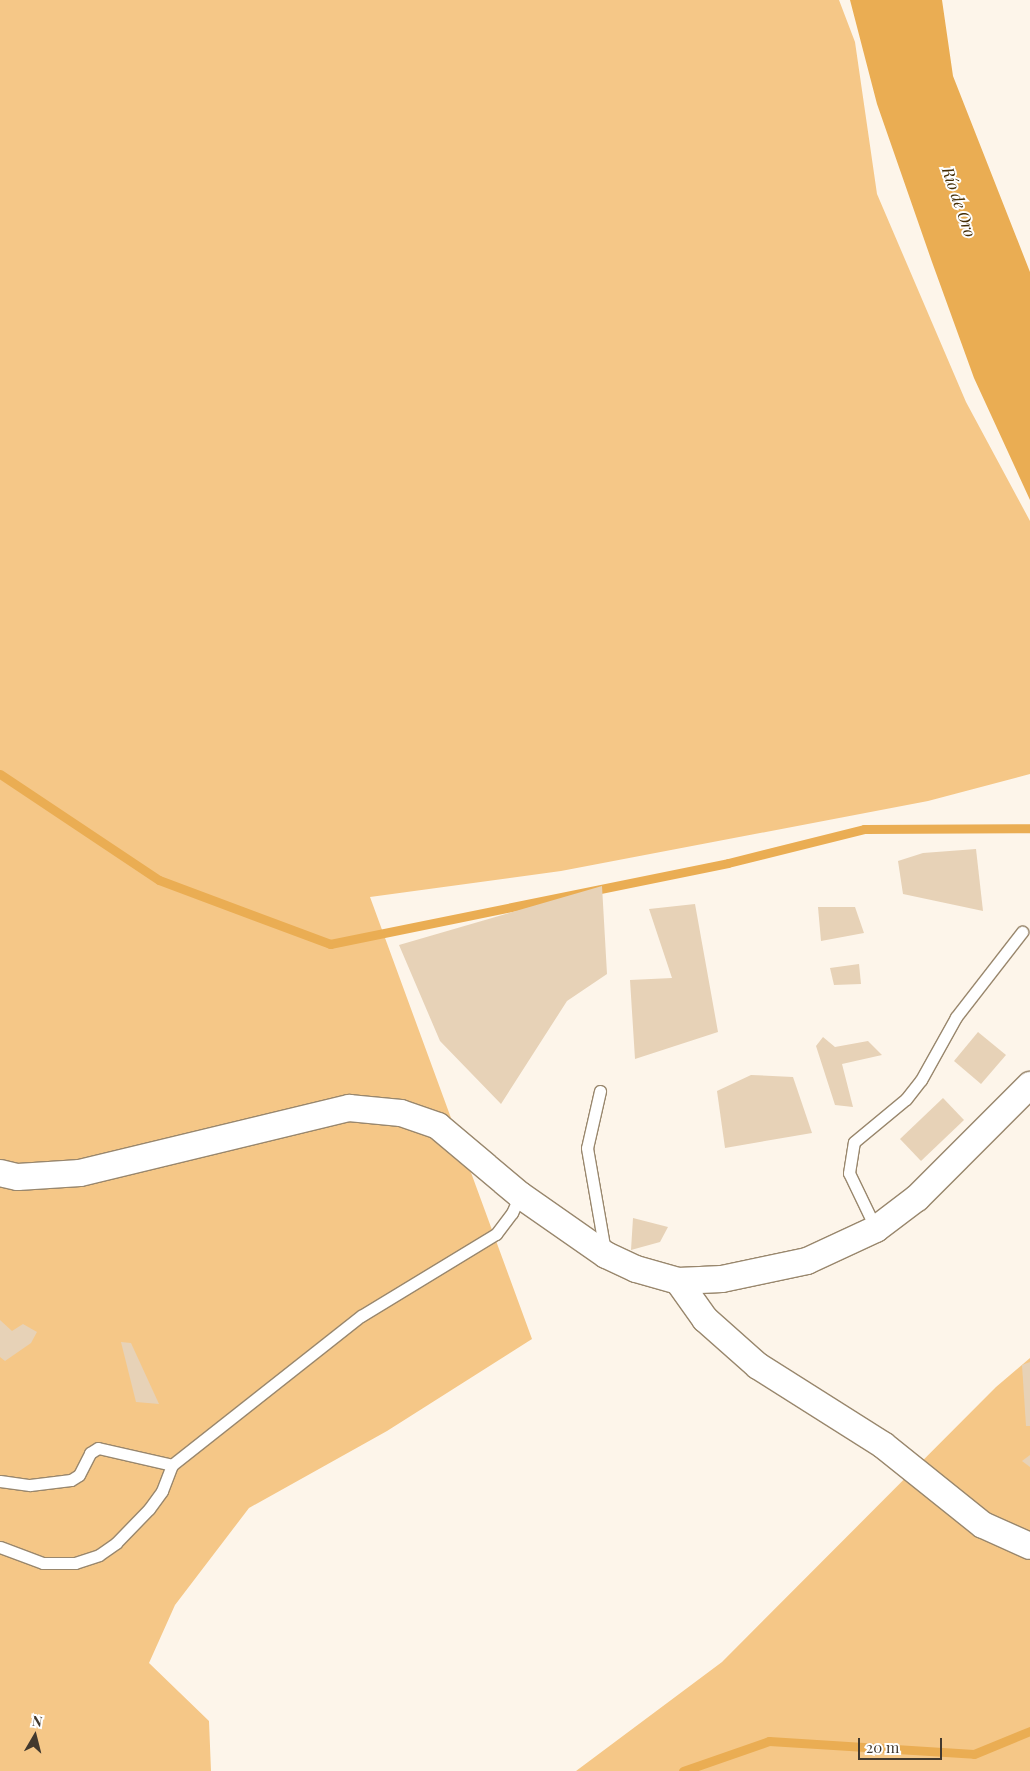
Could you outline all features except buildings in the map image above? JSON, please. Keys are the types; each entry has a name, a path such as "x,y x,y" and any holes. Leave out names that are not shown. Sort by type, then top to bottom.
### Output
{"street":[{"path":"0,1174 18,1177 80,1173 350,1108 401,1113 438,1126 520,1195 606,1254 636,1269 678,1280 722,1279 807,1261 876,1229 917,1198 1030,1085"},
{"path":"678,1280 705,1319 758,1366 883,1445 983,1525 1030,1546"}],"lane":[{"path":"876,1229 849,1173 854,1142 906,1099 921,1080 956,1017 1022,932"},
{"path":"600,1091 587,1148 606,1254"},
{"path":"0,1547 43,1563 75,1563 99,1555 116,1543 150,1509 162,1491 172,1465 361,1316 496,1234 512,1213 520,1195"},
{"path":"0,1481 30,1485 71,1480 79,1475 90,1453 98,1448 172,1465"}],"shaded area":[{"path":"0,0 839,0 855,42 877,194 966,402 1030,521 1030,774 928,801 561,871 370,897 532,1339 387,1431 249,1508 175,1605 149,1663 209,1721 211,1771 0,1771"},
{"path":"1030,1358 1030,1771 576,1771 722,1662 996,1387"}],"water":[{"name":"Río de Oro","path":"850,0 942,0 953,76 1030,272 1030,500 974,378 932,262 877,104"}],"waterway":[{"path":"0,774 159,880 330,944 728,863 864,829 1030,828"},
{"path":"683,1771 769,1741 974,1754 1030,1731"}]}
